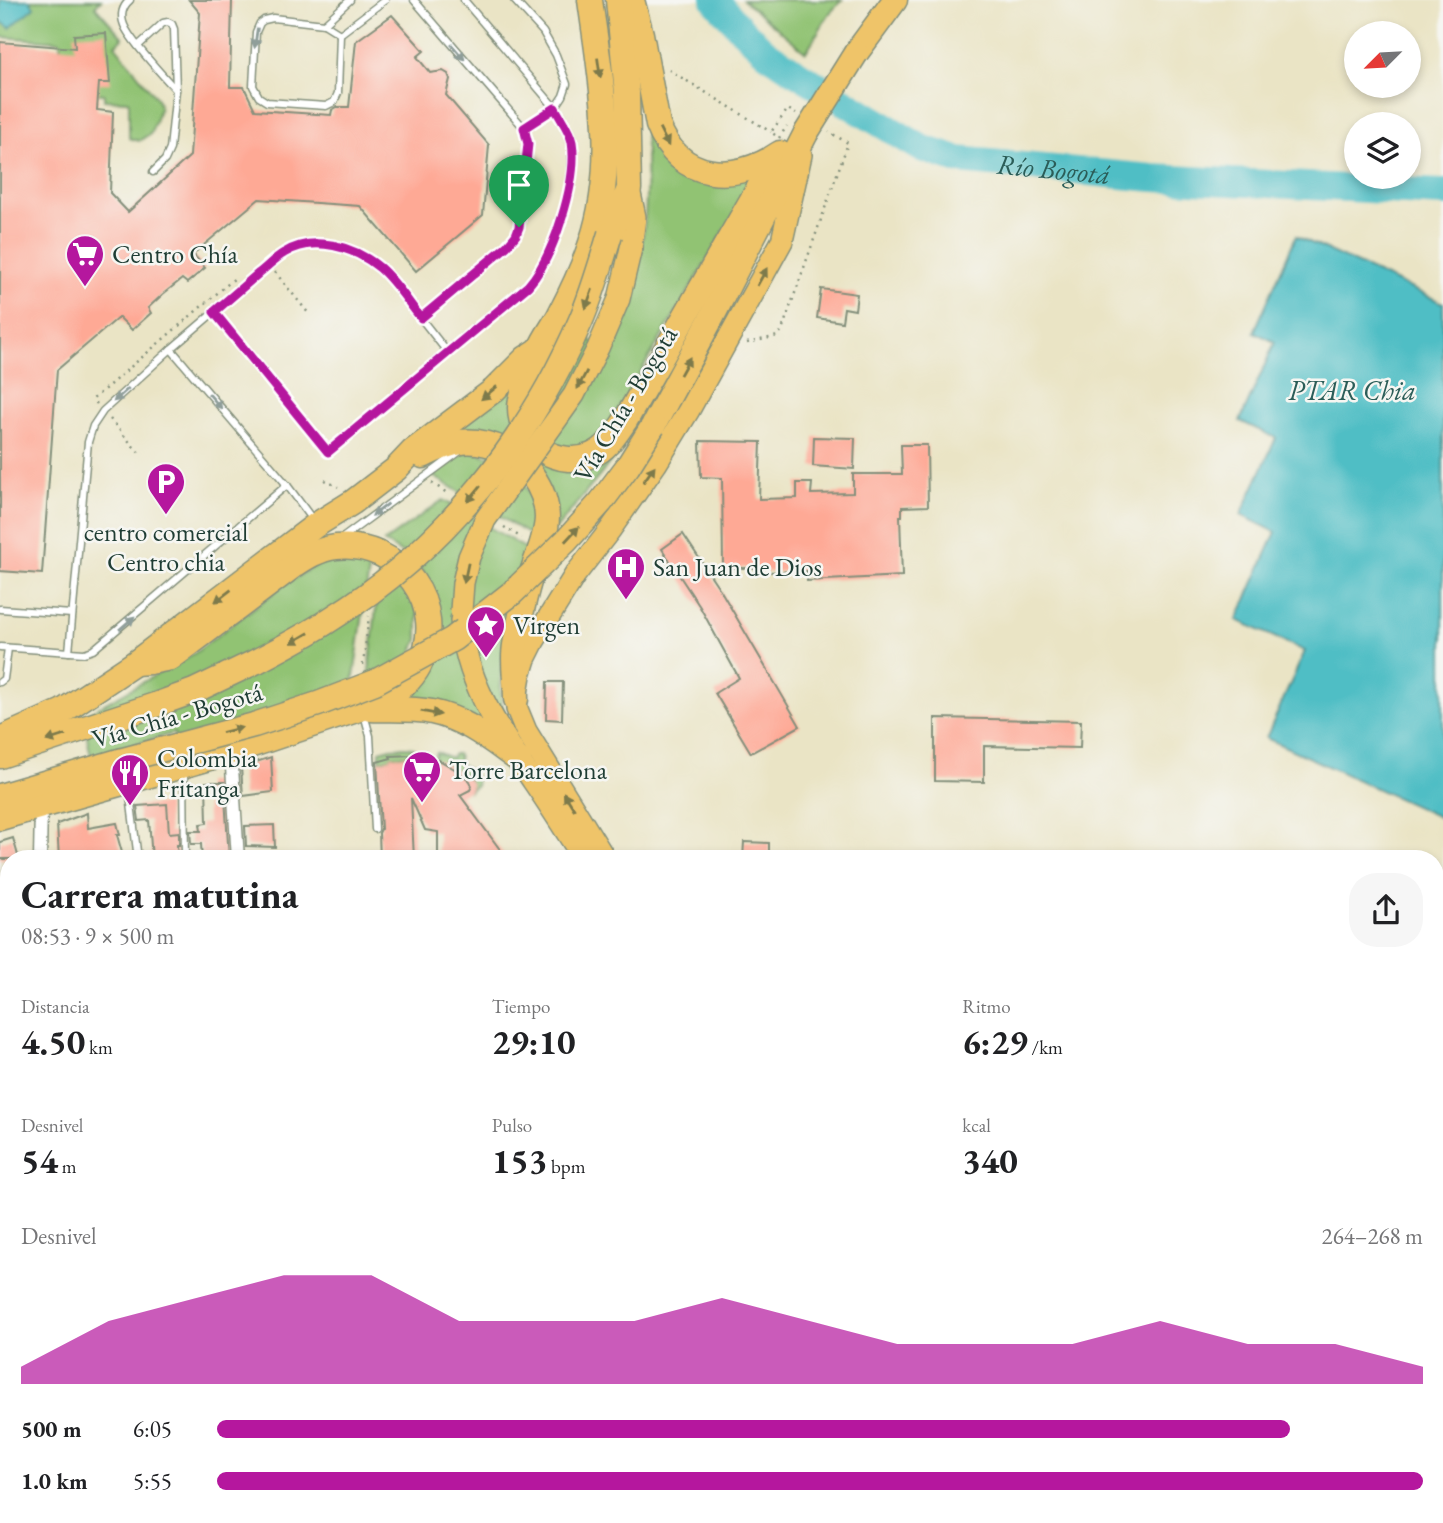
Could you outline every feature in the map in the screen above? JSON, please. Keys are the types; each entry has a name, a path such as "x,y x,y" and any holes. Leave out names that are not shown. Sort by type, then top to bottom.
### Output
{"highway":[{"path":"590,0 606,134 604,194 586,257 540,348 536,368 520,401 520,412 527,433 543,451 566,459 593,455 604,448 625,421 775,142"},
{"path":"0,756 194,691 305,635 369,593 404,565 436,536 487,478 520,434 564,358 586,307 610,234 629,189 627,93 618,0"},
{"path":"632,0 658,125 671,151 697,168 712,173 727,173 742,170 775,142 806,133"},
{"name":"Vía Chía - Bogotá","path":"0,796 123,771 318,705 375,682 453,639 512,593 567,540 628,466 653,426 712,317 806,133 856,53 895,0"},
{"path":"0,739 63,711 135,663 316,525 353,502 396,469 414,451 494,390 540,348"},
{"path":"396,469 440,447 475,441 492,444 511,453 520,460 539,485 547,511 546,535 529,580 514,650 516,699"},
{"path":"0,818 41,806 123,771 184,765 386,700 405,686 419,667 429,629 420,591 409,575 395,562 377,552 356,547 333,547 312,554 292,567 171,658 135,663"},
{"path":"363,708 432,712 451,717 471,726 519,760"}],"main road":[{"path":"599,850 526,731 517,709 520,675 534,641 575,575 610,530 683,421 782,241 806,133"},
{"path":"578,850 519,760 477,688 465,648 461,611 463,583 469,557 485,520 574,395 619,299 635,217 629,189"}],"street":[{"path":"231,752 237,850"},
{"path":"40,850 41,806"}],"lane":[{"path":"130,0 123,8 122,19 127,32 176,90"},
{"path":"324,24 350,0"},
{"path":"341,34 324,24 272,18 264,20 256,32 253,89 267,102 321,106 334,102 338,93 341,34 385,0"},
{"path":"414,0 524,128 528,144 516,235 507,246 421,318"},
{"path":"214,312 328,452 528,286 540,272 567,202 572,140 555,108 464,0"},
{"path":"514,0 543,32 556,55 567,84 555,108 524,128"},
{"path":"138,46 163,23 172,24 176,90 170,149 165,160 153,172"},
{"path":"69,652 88,442 93,426 103,411 171,349 282,254 303,246 323,244 359,254 390,279 448,352"},
{"path":"171,349 287,485 316,525"},
{"path":"312,554 343,538 475,441"},
{"path":"0,682 6,674 4,648 84,653 98,647 287,485"},
{"path":"0,609 72,614"},
{"path":"363,708 370,736 375,829"},
{"path":"184,765 185,850"},
{"path":"123,771 136,850"}],"path":[{"path":"665,67 775,142"}],"green space":[{"path":"0,0 101,0 95,6 123,38 115,45 157,99 160,107 151,133 139,141 129,138 129,101 104,100 104,94 75,93 61,102 60,41 0,37"},
{"path":"743,0 842,0 829,14 806,52"},
{"path":"644,114 657,150 675,168 758,175 600,440 568,452 534,430 567,323 607,352 625,307 639,260 646,205"},
{"path":"513,383 542,461 623,443 555,530 549,489 451,431"},
{"path":"472,451 509,464 532,496 537,517 533,537 433,476 465,452"},
{"path":"443,500 528,550 508,628 501,670 504,712 520,747 484,721 411,698 409,692 439,614 435,597 423,571 410,558 384,542"},
{"path":"349,559 370,563 350,705 181,759 174,733 91,757 87,737 88,713 195,653 281,587 324,560"},
{"path":"381,562 399,573 418,612 418,640 410,657 367,691"},
{"path":"414,748 414,755 391,756 380,761 380,751"},
{"path":"436,752 451,758 457,754 459,763 476,778 476,786 470,790 469,780 461,772 433,761"}],"water":[{"path":"0,0 30,0 34,7 10,28 0,21"},
{"name":"PTAR Chia","path":"1296,236 1443,303 1443,819 1266,738 1305,651 1237,620 1276,532 1241,515 1276,438 1240,421 1275,342 1254,332"}],"building":[{"name":"Centro Chía","path":"189,0 232,0 230,87 244,87 255,110 331,115 332,110 337,107 349,107 356,41 392,15 424,51 417,57 430,73 443,71 448,74 450,79 446,95 489,145 483,215 416,271 360,206 259,199 193,254 205,268 187,283 182,279 163,294 148,308 151,313 132,330 119,317 57,370 42,574 0,571 0,42 75,48 74,35 106,33 110,83 99,83 97,110 113,112 110,193 128,212 190,156 200,13"},
{"path":"821,289 857,294 855,310 844,308 842,322 817,318"},
{"path":"814,437 855,438 854,469 813,466"},
{"path":"700,441 761,442 759,499 797,498 797,483 812,483 811,494 853,493 853,474 902,474 901,445 927,445 928,506 902,507 900,516 902,576 807,581 807,571 763,572 763,568 723,568 722,478 701,477"},
{"path":"683,534 721,591 800,726 751,753 715,693 739,678 700,607 662,549"},
{"path":"547,682 563,682 562,720 546,719"},
{"path":"935,718 1081,721 1080,748 984,746 984,782 935,781"},
{"name":"Torre Barcelona","path":"414,755 414,762 439,760 470,781 470,790 460,795 500,850 438,850 438,832 425,830 411,798 414,850 380,850 377,762 391,758 390,756"},
{"path":"271,757 273,792 243,796 241,767"},
{"path":"206,782 224,782 228,850 201,850 201,844 191,844 190,831 201,831 200,824 207,823"},
{"path":"167,804 169,833 179,832 177,850 151,850 149,820 139,821 137,806"},
{"path":"87,813 88,828 117,823 121,850 58,850 57,824"},
{"path":"274,825 275,847 246,846 245,826"},
{"path":"13,838 16,850 0,850 0,842"},
{"path":"744,842 769,843 769,850 744,850"}],"waterway":[{"name":"Río Bogotá","path":"715,0 767,53 921,148 958,160 1153,178 1443,193"}],"place":[{"name":"Centro Chía","path":"85,288"},
{"name":"centro comercial Centro chia","path":"166,516"},
{"name":"San Juan de Dios","path":"626,601"},
{"name":"Virgen","path":"486,659"},
{"name":"Torre Barcelona","path":"422,804"},
{"name":"Colombia Fritanga","path":"130,807"}],"route":[{"path":"555,108 572,140 572,162 567,202 540,272 528,286 328,452 214,312 282,254 303,246 323,244 359,254 379,268 421,318 507,246 519,227 528,144 524,128 555,108"}]}
